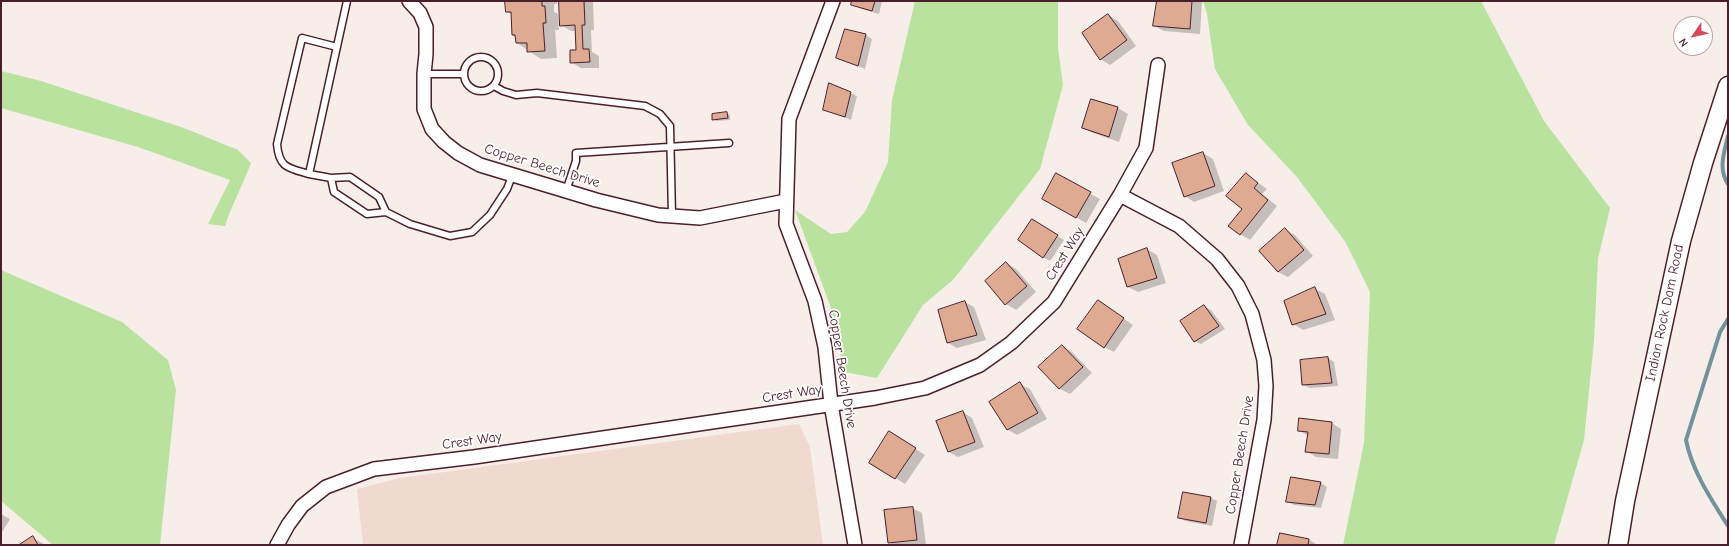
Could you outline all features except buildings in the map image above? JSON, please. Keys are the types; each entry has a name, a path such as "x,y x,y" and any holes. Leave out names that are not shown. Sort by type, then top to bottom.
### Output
{"main road":[{"name":"Indian Rock Dam Road","path":"1618,545 1625,501 1681,241 1703,163 1728,86"}],"street":[{"name":"Copper Beech Drive","path":"409,1 420,13 426,26 424,109 432,129 458,154 480,165 512,176 658,215 700,218 786,201"},
{"name":"Copper Beech Drive","path":"833,1 789,119 786,224 815,301 825,347 831,404 855,545"},
{"name":"Crest Way","path":"277,545 288,525 302,506 326,487 374,469 474,457 831,404 925,388 980,365 1005,347 1054,302 1120,195 1146,148 1158,64"},
{"name":"Copper Beech Drive","path":"1120,195 1179,226 1217,259 1238,286 1252,314 1264,360 1266,386 1264,420 1241,545"}],"lane":[{"path":"309,174 346,1"},
{"path":"337,47 302,38 277,144 278,156 286,167 309,174 331,178 350,177 379,197 386,212"},
{"path":"484,57 494,63 498,68 499,74 494,86 490,90 478,92 467,85 464,74 465,68 472,59 484,57"},
{"path":"424,74 464,74"},
{"path":"494,86 503,91 516,95 537,93 645,106 660,114 670,126 672,216"},
{"path":"566,191 576,161 576,153 729,143"},
{"path":"331,178 334,192 367,214 386,212 410,224 450,236 472,232 490,215 507,190 512,176"}],"shaded area":[{"path":"799,424 810,447 823,545 363,545 357,489 400,478"}],"green space":[{"path":"915,1 1058,1 1058,48 1063,85 1040,169 953,280 923,305 877,378 844,372 831,308 795,210 831,234 847,232 865,212 888,162 892,100"},
{"path":"1203,1 1481,1 1544,121 1610,208 1598,259 1594,341 1584,440 1554,545 1343,545 1364,443 1370,292 1346,243 1297,177 1248,125 1215,69 1207,14"},
{"path":"1,71 41,81 184,128 238,150 251,163 225,226 208,224 230,180 138,147 1,108"},
{"path":"1,270 122,322 168,360 176,390 160,545 53,545 1,501"}],"waterway":[{"path":"1728,136 1723,161 1723,173 1728,184"},
{"path":"1728,319 1720,332 1686,440 1697,474 1728,526"}]}
